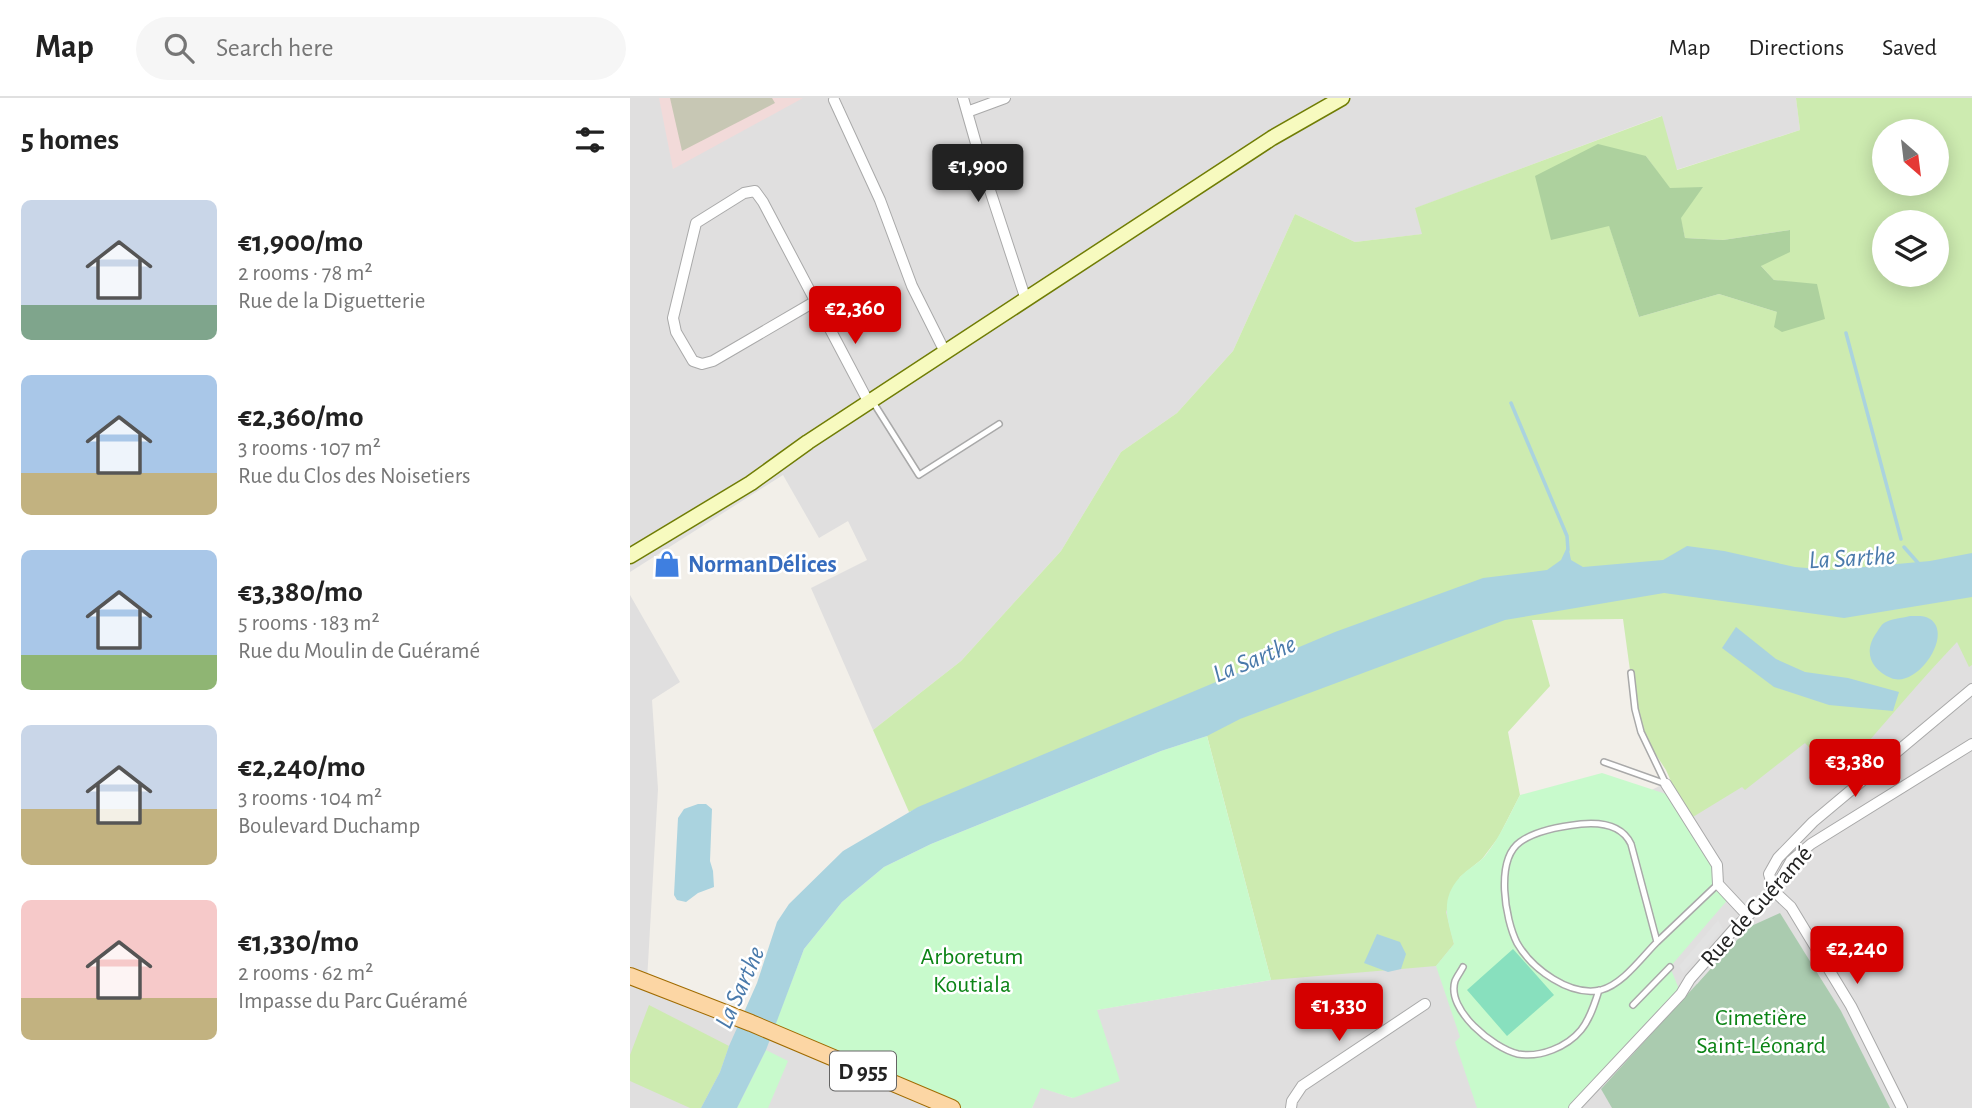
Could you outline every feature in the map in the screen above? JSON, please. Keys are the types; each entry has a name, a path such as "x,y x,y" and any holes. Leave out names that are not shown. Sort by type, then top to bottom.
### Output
{"main road":[{"name":"D 955","path":"630,974 948,1107"}],"street":[{"path":"963,98 1026,300"},
{"path":"967,112 1005,98"},
{"path":"630,556 751,483 808,442 1272,138 1342,98"},
{"path":"834,100 880,200 907,275 945,352"},
{"path":"814,303 713,361 702,364 693,361 676,332 673,318 695,223 744,192 755,191 870,402"},
{"path":"1902,1108 1851,1006 1791,907 1774,891 1769,874 1778,858 1813,822 1972,689"},
{"name":"Rue de Guéramé","path":"1574,1108 1681,994 1690,979 1747,915 1774,891 1791,861 1811,844 1972,744"},
{"path":"1666,784 1717,866 1718,884 1747,915"},
{"path":"1291,1108 1292,1101 1302,1086 1424,1004"}],"lane":[{"path":"870,402 919,475 999,424"},
{"path":"1631,673 1641,732 1666,784"},
{"path":"1604,762 1666,784"},
{"path":"1657,942 1631,845 1627,835 1610,824 1581,824 1537,834 1520,842 1507,861 1504,884 1508,916 1518,943 1536,965 1577,991 1599,990 1619,981 1718,884"},
{"path":"1463,967 1454,983 1456,999 1469,1022 1497,1046 1519,1054 1546,1053 1568,1043 1583,1029 1599,990"},
{"path":"1633,1005 1670,967"}],"shaded area":[{"path":"630,98 1796,98 1800,130 1676,170 1661,116 1416,208 1423,234 1355,242 1295,214 1233,351 1177,413 1121,452 1061,551 961,661 873,730 811,588 867,560 848,521 819,538 783,475 630,572"},
{"path":"659,98 803,98 673,169"},
{"path":"670,98 772,98 775,103 682,151"},
{"path":"630,595 680,682 652,700 658,789 647,981 958,1108 630,1108"},
{"path":"1972,630 1972,1108 1032,1108 1040,1087 1073,1098 1096,1010 1271,980"},
{"path":"1718,920 1723,929 1683,973 1679,966"},
{"path":"1735,935 1738,937 1697,984 1695,981"}],"green space":[{"path":"1796,98 1972,98 1972,665 1969,667 1957,642 1837,777 1805,743 1745,790 1742,787 1688,820 1666,770 1641,732 1623,619 1532,620 1550,686 1508,732 1520,795 1498,838 1482,859 1460,877 1446,912 1454,944 1436,966 1271,980 1197,691 909,812 873,730 961,661 1061,551 1121,452 1177,413 1233,351 1295,214 1355,242 1422,234 1415,208 1662,116 1677,170 1800,130","holes":["1646,156 1671,194 1685,238 1723,240 1790,230 1761,266 1774,280 1817,285 1777,312 1719,294 1639,317 1609,225"]},
{"path":"1598,144 1646,156 1670,188 1703,187 1681,218 1685,238 1723,240 1790,230 1790,252 1761,266 1774,280 1817,284 1825,319 1782,332 1774,327 1777,312 1719,294 1639,317 1609,226 1551,240 1535,176"},
{"name":"Arboretum Koutiala","path":"1207,736 1271,980 1097,1010 1120,1081 1073,1098 1041,1088 1032,1108 961,1108 772,1032 804,949 842,902 884,867 931,844 1161,751"},
{"path":"1602,773 1666,794 1717,865 1718,884 1730,897 1670,967 1681,994 1574,1108 1477,1108 1455,1042 1460,1037 1436,966 1454,944 1447,901 1460,877 1490,849 1520,795"},
{"name":"Cimetière Saint-Léonard","path":"1780,913 1841,1011 1890,1108 1612,1108 1601,1089 1749,927"},
{"path":"1513,949 1554,995 1507,1036 1467,990"},
{"path":"649,1005 729,1046 720,1072 701,1108 690,1108 630,1081 630,1055"},
{"path":"766,1050 788,1061 768,1108 737,1108"}],"water":[{"path":"1568,545 1571,560 1583,567 1663,560 1687,546 1724,551 1795,567 1831,570 1930,561 1972,553 1972,597 1844,618 1664,593 1505,620 1240,719 1207,736 1161,751 931,844 884,867 842,902 804,949 766,1050 737,1108 701,1108 720,1072 757,983 777,922 789,904 843,851 918,807 1335,632 1483,578 1547,570 1561,560"},
{"path":"1910,616 1928,618 1936,626 1938,636 1935,647 1921,668 1911,676 1891,678 1874,664 1870,646 1884,623"},
{"path":"1736,627 1776,659 1805,672 1848,678 1899,692 1893,711 1829,705 1774,687 1722,648"},
{"path":"706,804 712,809 710,861 714,887 698,893 686,902 677,900 674,895 678,818 684,809"},
{"path":"1377,934 1400,942 1406,954 1401,969 1388,972 1364,963"}],"waterway":[{"name":"La Sarthe","path":"1846,333 1901,539"},
{"path":"1511,403 1567,536 1568,550"},
{"name":"La Sarthe","path":"1904,547 1919,564"}],"place":[{"name":"NormanDélices","path":"667,564"}]}
